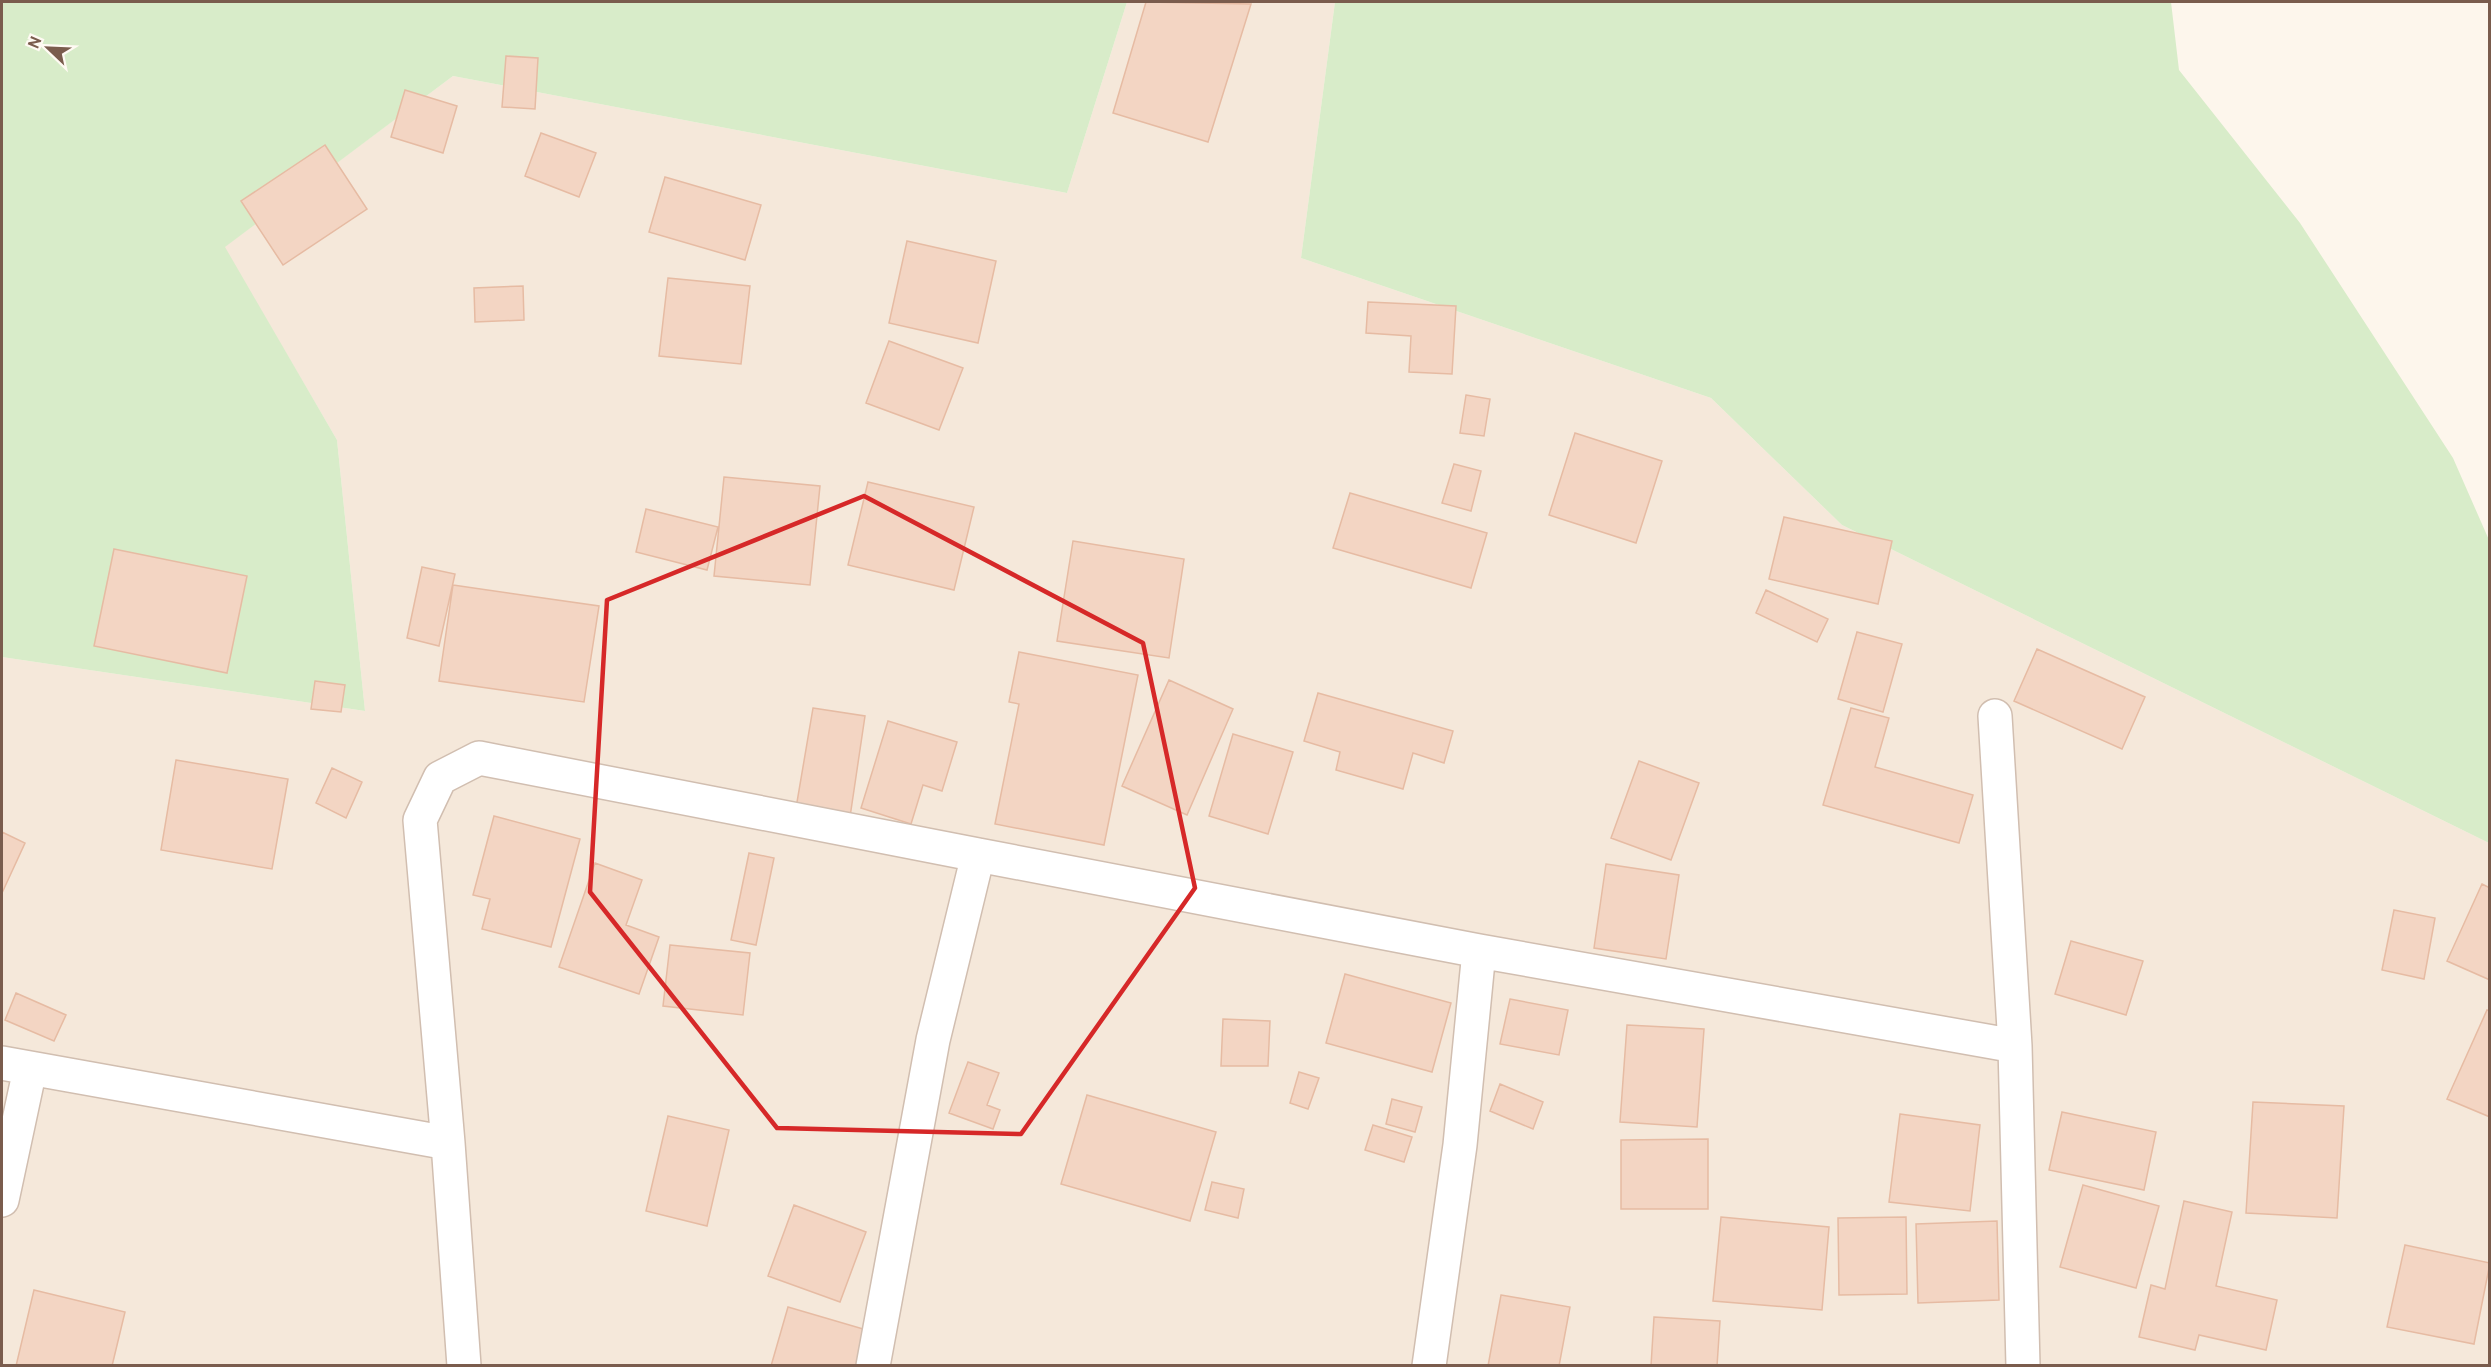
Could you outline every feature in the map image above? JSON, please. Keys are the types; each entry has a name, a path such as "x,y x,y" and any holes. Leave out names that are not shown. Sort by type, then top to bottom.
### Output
{"street":[{"path":"1995,716 2014,1046 2023,1365"},
{"path":"464,1365 448,1143 420,820 440,778 479,758 1479,951 2014,1046"},
{"path":"873,1365 933,1040 978,855"},
{"path":"1429,1365 1460,1145 1479,951"},
{"path":"2,1200 16,1066 448,1143"}],"highlighted area":[{"path":"864,496 1143,643 1195,888 1021,1134 777,1128 590,892 607,600"}],"shaded area":[{"path":"1127,2 1335,2 1301,258 1711,398 1842,525 2489,843 2489,1365 2,1365 2,657 365,711 337,440 224,247 453,76 1067,193"}],"green space":[{"path":"2,2 1127,2 1067,193 453,76 225,247 337,440 365,711 2,657"},
{"path":"1335,2 2171,2 2179,70 2300,223 2453,458 2489,540 2489,843 1842,525 1711,398 1301,258"}],"building":[{"path":"1146,2 1251,4 1208,142 1113,113"},
{"path":"506,56 538,58 535,109 502,107"},
{"path":"405,90 457,106 443,153 391,137"},
{"path":"541,133 596,153 579,197 525,176"},
{"path":"325,145 367,209 283,265 241,201"},
{"path":"665,177 761,205 745,260 649,232"},
{"path":"907,241 996,261 978,343 889,323"},
{"path":"668,278 750,286 741,364 659,356"},
{"path":"523,286 524,320 475,322 474,288"},
{"path":"1368,302 1456,306 1452,374 1409,372 1411,336 1366,333"},
{"path":"889,341 963,368 939,430 866,403"},
{"path":"1466,395 1490,399 1484,436 1460,433"},
{"path":"1575,433 1662,461 1636,543 1549,515"},
{"path":"1454,464 1481,471 1471,511 1442,503"},
{"path":"724,477 820,486 810,585 714,576"},
{"path":"868,482 974,507 954,590 848,565"},
{"path":"1350,493 1487,533 1471,588 1333,548"},
{"path":"646,509 718,527 707,570 636,552"},
{"path":"1784,517 1892,541 1878,604 1769,579"},
{"path":"1073,541 1184,559 1169,658 1057,641"},
{"path":"114,549 247,576 227,673 94,646"},
{"path":"422,567 455,574 439,646 407,638"},
{"path":"453,585 599,606 584,702 439,681"},
{"path":"1766,590 1828,619 1817,642 1756,613"},
{"path":"1857,632 1902,644 1883,712 1838,699"},
{"path":"2037,649 2145,697 2122,749 2014,701"},
{"path":"1019,652 1138,675 1104,845 995,824 1019,704 1009,702"},
{"path":"1169,680 1233,709 1187,815 1122,786"},
{"path":"315,681 345,685 341,712 311,709"},
{"path":"1318,693 1453,731 1444,763 1413,753 1403,789 1336,770 1340,752 1304,741"},
{"path":"813,708 865,716 850,817 796,808"},
{"path":"1851,708 1889,718 1875,767 1973,795 1959,843 1823,805"},
{"path":"888,721 957,742 942,791 923,785 911,824 861,808"},
{"path":"1233,734 1293,752 1268,834 1209,816"},
{"path":"176,760 288,779 272,869 161,850"},
{"path":"1639,761 1699,783 1671,860 1611,838"},
{"path":"332,768 362,782 346,818 316,803"},
{"path":"494,816 580,839 551,947 482,929 490,899 473,895"},
{"path":"2,832 25,843 2,893"},
{"path":"749,853 774,858 756,945 731,940"},
{"path":"595,863 642,880 626,925 659,937 639,994 559,967"},
{"path":"1606,864 1679,875 1666,959 1594,948"},
{"path":"2482,884 2490,888 2490,980 2447,961"},
{"path":"2394,910 2435,918 2424,979 2382,970"},
{"path":"2071,941 2143,961 2126,1015 2055,994"},
{"path":"670,945 750,953 743,1015 663,1006"},
{"path":"1345,974 1451,1003 1432,1072 1326,1043"},
{"path":"16,993 66,1015 54,1041 5,1020"},
{"path":"1510,999 1568,1010 1559,1055 1500,1044"},
{"path":"2487,1010 2490,1011 2490,1117 2447,1099"},
{"path":"1223,1019 1270,1021 1268,1066 1221,1066"},
{"path":"1627,1025 1704,1029 1697,1127 1620,1122"},
{"path":"968,1062 999,1073 987,1105 1000,1110 993,1129 949,1113"},
{"path":"1299,1072 1319,1078 1308,1109 1290,1103"},
{"path":"1500,1084 1543,1102 1533,1129 1490,1111"},
{"path":"1087,1095 1216,1132 1190,1221 1061,1184"},
{"path":"1392,1099 1422,1107 1415,1132 1386,1124"},
{"path":"2253,1102 2344,1106 2337,1218 2246,1213"},
{"path":"2062,1112 2156,1132 2144,1190 2049,1170"},
{"path":"1900,1114 1980,1125 1970,1211 1889,1202"},
{"path":"668,1116 729,1130 707,1226 646,1211"},
{"path":"1373,1125 1412,1137 1404,1162 1365,1150"},
{"path":"1708,1139 1708,1209 1621,1209 1621,1140"},
{"path":"1212,1182 1244,1189 1238,1218 1205,1210"},
{"path":"2083,1185 2159,1206 2136,1288 2060,1267"},
{"path":"2184,1201 2232,1212 2216,1286 2277,1300 2266,1350 2199,1335 2195,1350 2139,1337 2151,1285 2165,1289"},
{"path":"794,1205 866,1232 840,1302 768,1276"},
{"path":"1721,1217 1829,1227 1822,1310 1713,1301"},
{"path":"1906,1217 1907,1294 1839,1295 1838,1218"},
{"path":"1997,1221 1999,1300 1918,1303 1916,1224"},
{"path":"2405,1245 2490,1263 2474,1344 2387,1327"},
{"path":"34,1290 125,1312 112,1366 16,1366"},
{"path":"1501,1295 1570,1307 1559,1366 1488,1366"},
{"path":"788,1307 870,1331 859,1366 771,1366"},
{"path":"1654,1317 1720,1321 1717,1366 1651,1366"}]}
